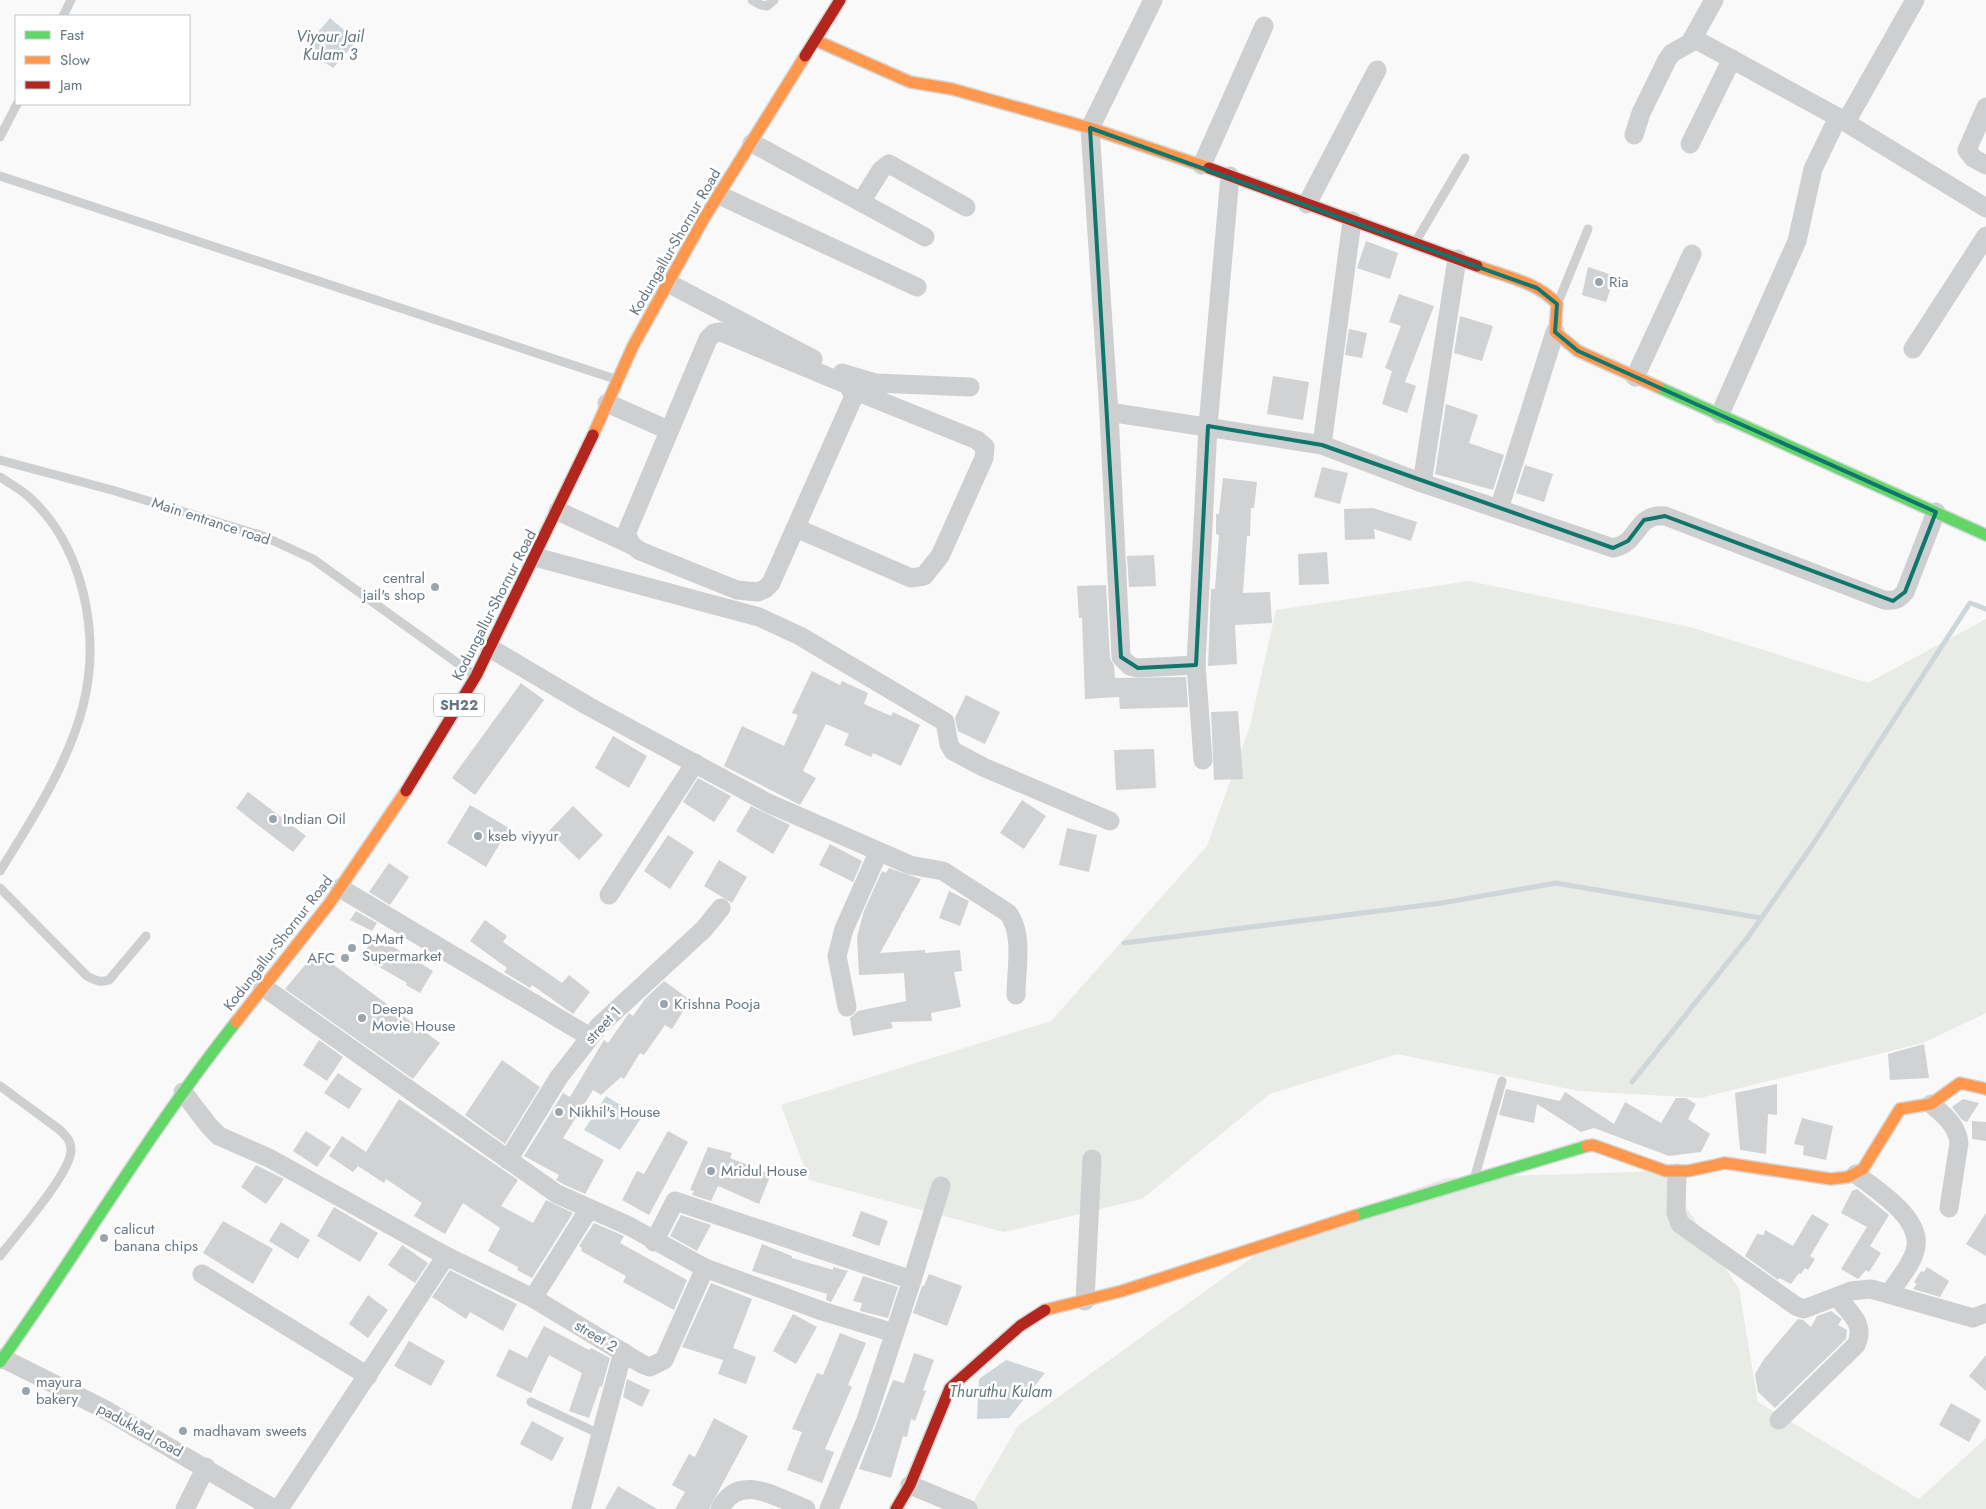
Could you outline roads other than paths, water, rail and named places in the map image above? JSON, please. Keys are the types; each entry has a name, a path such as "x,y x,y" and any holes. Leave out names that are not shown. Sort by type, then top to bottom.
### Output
{"street":[{"name":"Kodungallur-Shornur Road","path":"1,1360 56,1284 183,1092 262,986 340,888 422,768 476,676 490,648 558,511 633,346 719,195 840,0"},
{"path":"1153,0 1090,128 1109,412 1120,657 1130,666 1138,668 1196,665"},
{"path":"1634,135 1641,113 1667,60 1672,53 1685,46 1693,38 1714,0"},
{"path":"1720,414 1797,241 1813,168 1915,0"},
{"path":"1202,166 1264,26"},
{"path":"1693,38 1842,120 1986,208"},
{"path":"815,40 890,75 910,82 952,89 1090,128 1202,166 1537,288 1551,297 1557,304 1555,332 1499,509"},
{"path":"1690,144 1732,59"},
{"path":"1306,204 1377,70"},
{"path":"1986,107 1967,150 1973,158 1986,165"},
{"path":"752,143 925,237"},
{"path":"861,202 881,170 888,164 966,207"},
{"path":"1203,760 1196,665 1208,426 1230,176"},
{"path":"719,195 917,287"},
{"path":"1322,445 1352,220"},
{"path":"1913,349 1986,236"},
{"path":"1634,377 1692,254"},
{"path":"1422,483 1457,260"},
{"path":"668,283 847,376 876,383 970,387"},
{"path":"1555,332 1578,351 1986,535"},
{"path":"796,528 911,578 924,576 940,556 984,458 985,447 977,440 853,390 848,385 728,335 714,333 708,339 627,526 627,540 640,551 737,590 758,592 765,589 771,583 853,402 853,390"},
{"path":"607,403 668,430"},
{"path":"1109,412 1322,445 1422,483 1613,548 1622,547 1644,520 1655,515 1665,516 1884,600 1899,600 1905,592 1936,512"},
{"path":"558,511 632,545"},
{"path":"535,557 759,617 800,636 945,722 948,744 953,751 983,767 1110,822"},
{"path":"490,648 588,706 768,802 878,853 910,865 944,871 1008,913 1014,920 1017,934 1016,995"},
{"path":"609,895 695,763"},
{"path":"846,1007 837,956 844,929 878,853"},
{"path":"340,888 590,1037"},
{"name":"street 1","path":"508,1160 559,1077 598,1026 704,929 721,908"},
{"path":"262,986 557,1194 629,1226 654,1242 705,1268 822,1312 894,1333"},
{"path":"896,1509 910,1485 950,1388 961,1376 1037,1314 1053,1307 1122,1292 1200,1264 1417,1196 1474,1182 1570,1150 1593,1145 1677,1173 1688,1172 1710,1164 1725,1163 1831,1179 1856,1174 1869,1161 1892,1119 1900,1109 1908,1106 1931,1104 1960,1083 1986,1089"},
{"name":"street 2","path":"183,1092 219,1136 269,1158 446,1256 533,1298 650,1368 664,1360 705,1268"},
{"path":"1931,1104 1948,1119 1958,1135 1959,1143 1949,1208"},
{"path":"1085,1301 1092,1159"},
{"path":"1677,1173 1676,1213 1680,1224 1796,1306 1804,1309 1862,1289 1889,1294 1973,1318 1986,1313"},
{"path":"1856,1174 1899,1208 1915,1234 1916,1250 1889,1294"},
{"path":"829,1509 866,1420 941,1186"},
{"path":"654,1242 676,1202 912,1280"},
{"path":"533,1298 590,1209"},
{"path":"279,1509 446,1256"},
{"path":"202,1274 368,1376"},
{"path":"1780,1420 1856,1345 1860,1337 1862,1331 1858,1324 1837,1297"},
{"path":"581,1509 623,1352"},
{"name":"padukkad road","path":"1,1360 104,1409 274,1509"},
{"path":"185,1509 206,1468"},
{"path":"910,1485 968,1509"},
{"path":"720,1509 724,1500 734,1492 744,1488 757,1490 806,1509"}],"lane":[{"path":"64,15 71,0"},
{"path":"752,0 767,6 774,0"},
{"path":"0,138 17,105"},
{"path":"1415,244 1464,158"},
{"path":"0,176 617,380"},
{"path":"1557,304 1588,229"},
{"name":"Main entrance road","path":"0,460 112,490 263,536 313,559 476,676"},
{"path":"0,477 28,497 58,533 82,584 91,646 83,706 61,764 32,821 0,871"},
{"path":"0,888 87,976 96,981 109,980 146,936"},
{"path":"1474,1182 1502,1081"},
{"path":"0,1086 60,1130 68,1139 72,1148 66,1169 0,1256"},
{"path":"531,1402 602,1435"}],"water":[{"name":"Viyour Jail Kulam 3","path":"330,18 357,41 333,68 304,49"},
{"path":"606,1096 641,1118 620,1150 584,1130"},
{"name":"Thuruthu Kulam","path":"1006,1360 1045,1373 1009,1418 977,1419 979,1379"}],"waterway":[{"path":"1632,1082 1748,937 1811,847 1970,603 1986,609"},
{"path":"1124,943 1442,903 1556,883 1761,918"}],"place":[{"name":"Ria","path":"1599,282"},
{"name":"central jail's shop","path":"435,587"},
{"name":"Indian Oil","path":"273,819"},
{"name":"kseb viyyur","path":"478,836"},
{"name":"D-Mart Supermarket","path":"352,948"},
{"name":"AFC","path":"345,958"},
{"name":"Krishna Pooja","path":"664,1004"},
{"name":"Deepa Movie House","path":"362,1018"},
{"name":"Nikhil's House","path":"559,1112"},
{"name":"Mridul House","path":"711,1171"},
{"name":"calicut banana chips","path":"104,1238"},
{"name":"mayura bakery","path":"26,1391"},
{"name":"madhavam sweets","path":"183,1431"}]}
